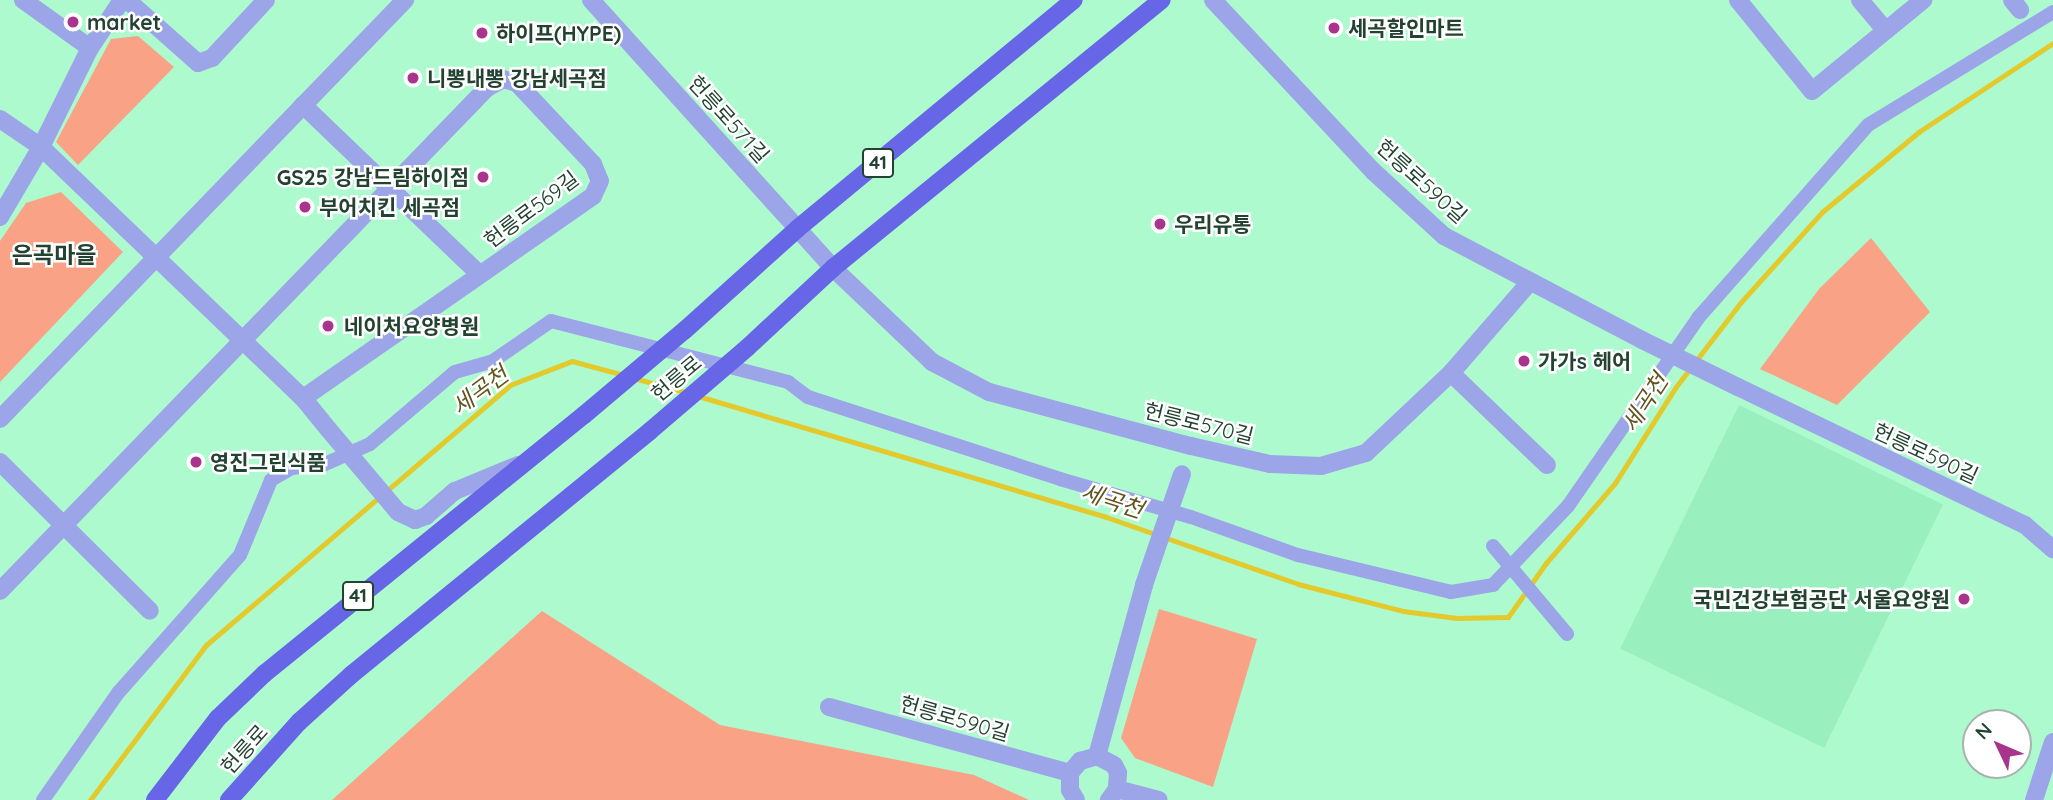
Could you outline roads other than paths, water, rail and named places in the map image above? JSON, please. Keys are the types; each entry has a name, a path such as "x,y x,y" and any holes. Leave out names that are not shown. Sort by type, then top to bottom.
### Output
{"main road":[{"name":"헌릉로","path":"155,800 218,718 264,674 584,415 685,330 797,229 1074,0"},
{"name":"헌릉로","path":"229,800 299,722 351,675 650,431 748,347 833,268 1162,0"}],"street":[{"path":"23,0 90,48"},
{"path":"0,216 41,147 90,48 125,0 198,63 212,58 266,0"},
{"path":"0,419 405,0"},
{"name":"헌릉로571길","path":"591,0 833,268"},
{"name":"헌릉로590길","path":"1213,0 1374,172 1444,236 1642,340 2025,525 2053,549"},
{"path":"1738,0 1812,91 1923,0"},
{"path":"1860,0 1886,31"},
{"path":"43,800 118,693 240,555 271,480 292,468 325,464 370,444 455,372 493,361 551,321 788,382 808,397 1191,517 1298,555 1451,592 1493,585 1569,506 1698,318 1868,125 2053,12"},
{"name":"헌릉로569길","path":"0,591 488,88 503,79 517,83 593,164 600,181 593,196 303,398"},
{"path":"303,105 390,189"},
{"path":"0,120 41,147 303,398 398,512 415,520 426,516 455,491 519,465"},
{"name":"헌릉로569길","path":"390,189 480,275"},
{"name":"헌릉로570길","path":"833,268 932,362 989,391 1191,446 1270,464 1321,466 1366,453 1451,373 1529,283"},
{"path":"1451,373 1547,465"},
{"path":"1097,756 1144,585 1191,446"},
{"path":"0,462 150,611"},
{"path":"1493,545 1567,634"},
{"name":"헌릉로590길","path":"829,706 1070,773"},
{"path":"2035,800 2053,741"},
{"path":"1076,800 1070,790 1070,773 1080,761 1097,756 1114,765 1113,794 1159,800"}],"waterway":[{"name":"세곡천","path":"698,396 1106,517 1298,584 1403,611 1457,618 1508,617 1546,563 1615,483 1675,388 1741,302 1822,212 1920,131 2053,43"},
{"name":"세곡천","path":"90,800 206,645 510,385 572,361 624,375"},
{"name":"세곡천","path":"634,378 688,393"}],"place":[{"name":"market","path":"73,22"},
{"name":"세곡할인마트","path":"1334,28"},
{"name":"하이프(HYPE)","path":"482,33"},
{"name":"니뽕내뽕 강남세곡점","path":"413,78"},
{"name":"GS25 강남드림하이점","path":"483,177"},
{"name":"부어치킨 세곡점","path":"305,207"},
{"name":"우리유통","path":"1160,224"},
{"name":"네이처요양병원","path":"328,326"},
{"name":"가가s 헤어","path":"1524,361"},
{"name":"영진그린식품","path":"196,462"},
{"name":"국민건강보험공단 서울요양원","path":"1964,599"}],"district":[{"name":"은곡마을","path":"54,255"}]}
